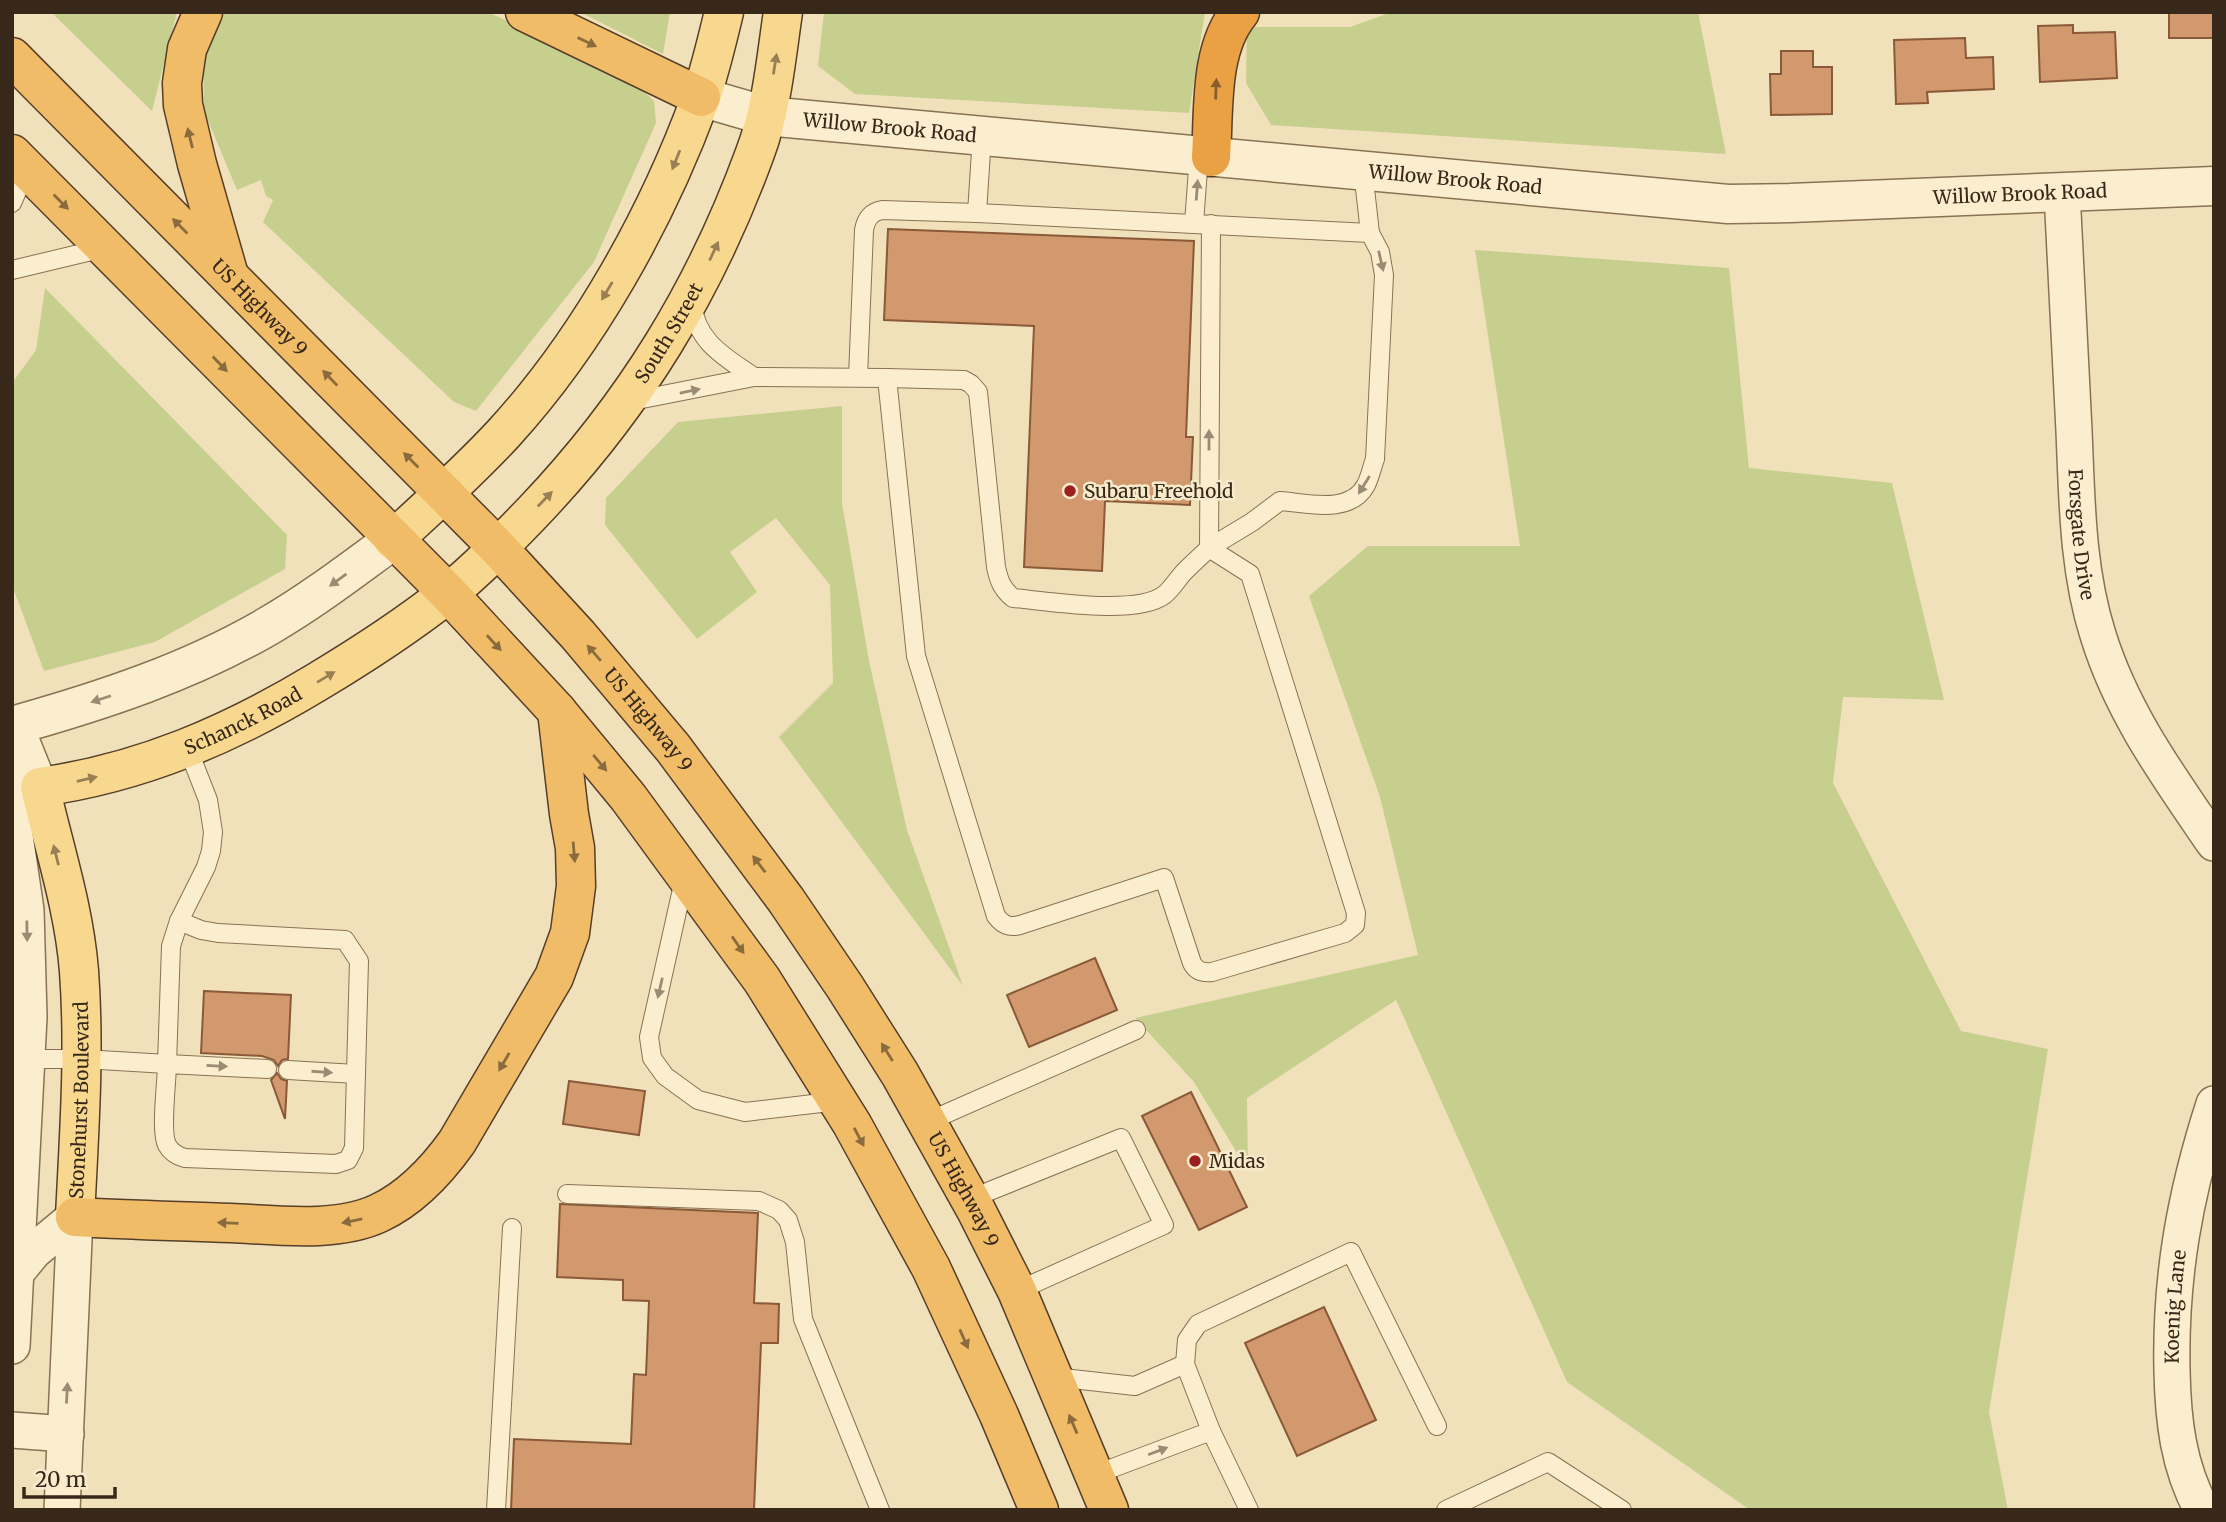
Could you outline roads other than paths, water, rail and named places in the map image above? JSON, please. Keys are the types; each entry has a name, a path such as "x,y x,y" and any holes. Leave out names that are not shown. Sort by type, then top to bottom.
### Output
{"highway":[{"path":"203,12 187,49 182,83 183,105 229,274"},
{"path":"525,12 701,97"},
{"path":"1205,156 1219,55 1227,31 1240,12"},
{"name":"US Highway 9","path":"12,57 498,548 578,635 673,748 786,900 900,1074 970,1199 1017,1291 1109,1510"},
{"path":"19,161 448,593 556,711 628,797 686,873 762,980 838,1101 931,1268 1039,1510"},
{"path":"75,1217 296,1225 351,1223 377,1214 397,1203 440,1166 457,1142 554,977 570,933 576,886 575,848 556,711"}],"main road":[{"path":"393,540 444,494 505,432 584,331 642,232 674,166 701,97 724,12"},
{"name":"South Street","path":"448,593 498,548 564,480 625,402 692,298 756,151 766,116 783,12"},
{"name":"Schanck Road","path":"26,788 81,782 134,768 216,737 296,695 403,628 448,593"},
{"name":"Stonehurst Boulevard","path":"26,788 71,914 79,970 83,1059 75,1217"}],"street":[{"name":"Willow Brook Road","path":"701,97 766,116 1728,204 2214,186"},
{"name":"Forsgate Drive","path":"2062,192 2078,530 2086,589 2098,636 2121,696 2149,748 2214,843"},
{"path":"13,730 135,688 215,654 316,596 393,540"},
{"name":"Stonehurst Boulevard","path":"13,730 26,788"},
{"path":"12,815 26,910 29,1017 19,1060 12,1346"},
{"name":"Koenig Lane","path":"2202,1510 2193,1495 2182,1464 2176,1433 2171,1335 2183,1221 2202,1141 2214,1104"},
{"path":"15,1274 34,1251 75,1217"},
{"name":"Stonehurst Boulevard","path":"62,1510 75,1217"},
{"path":"12,1430 66,1434"}],"lane":[{"path":"977,213 982,136"},
{"path":"1205,156 1203,224 1209,548"},
{"path":"12,203 19,161"},
{"path":"625,402 754,377 964,380 978,393 996,567 1005,591 1013,598 1113,605 1150,602 1165,595 1209,548 1280,501 1332,506 1353,500 1366,486 1375,459 1384,275 1380,252 1370,233 1363,171"},
{"path":"858,377 864,230 867,219 876,211 977,213 1370,233"},
{"path":"12,270 106,247"},
{"path":"692,298 694,317 699,330 717,351 754,377"},
{"path":"887,378 916,656 996,916 1006,925 1020,925 1164,878 1192,963 1203,972 1212,972 1345,933 1354,925 1356,913 1250,574 1209,548"},
{"path":"179,921 201,930 218,933 345,940 359,961 355,1148 344,1163 185,1158 174,1154 165,1140 171,946 179,921 206,867 213,832 208,800 188,749"},
{"path":"686,873 649,1037 652,1058 664,1076 698,1100 745,1112 838,1101"},
{"path":"927,1122 1136,1030"},
{"path":"19,1060 83,1059 267,1069"},
{"path":"288,1070 356,1074"},
{"path":"970,1199 1121,1138 1164,1225 1017,1291"},
{"path":"567,1194 759,1201 779,1210 788,1220 795,1242 803,1319 880,1510"},
{"path":"496,1510 512,1228"},
{"path":"1249,1510 1211,1431 1185,1364 1187,1340 1198,1324 1352,1252 1437,1426"},
{"path":"1053,1376 1135,1386 1185,1364"},
{"path":"1094,1475 1211,1431"},
{"path":"1446,1510 1548,1462 1622,1510"}],"place":[{"name":"Subaru Freehold","path":"1070,491"},
{"name":"Midas","path":"1195,1161"}]}
